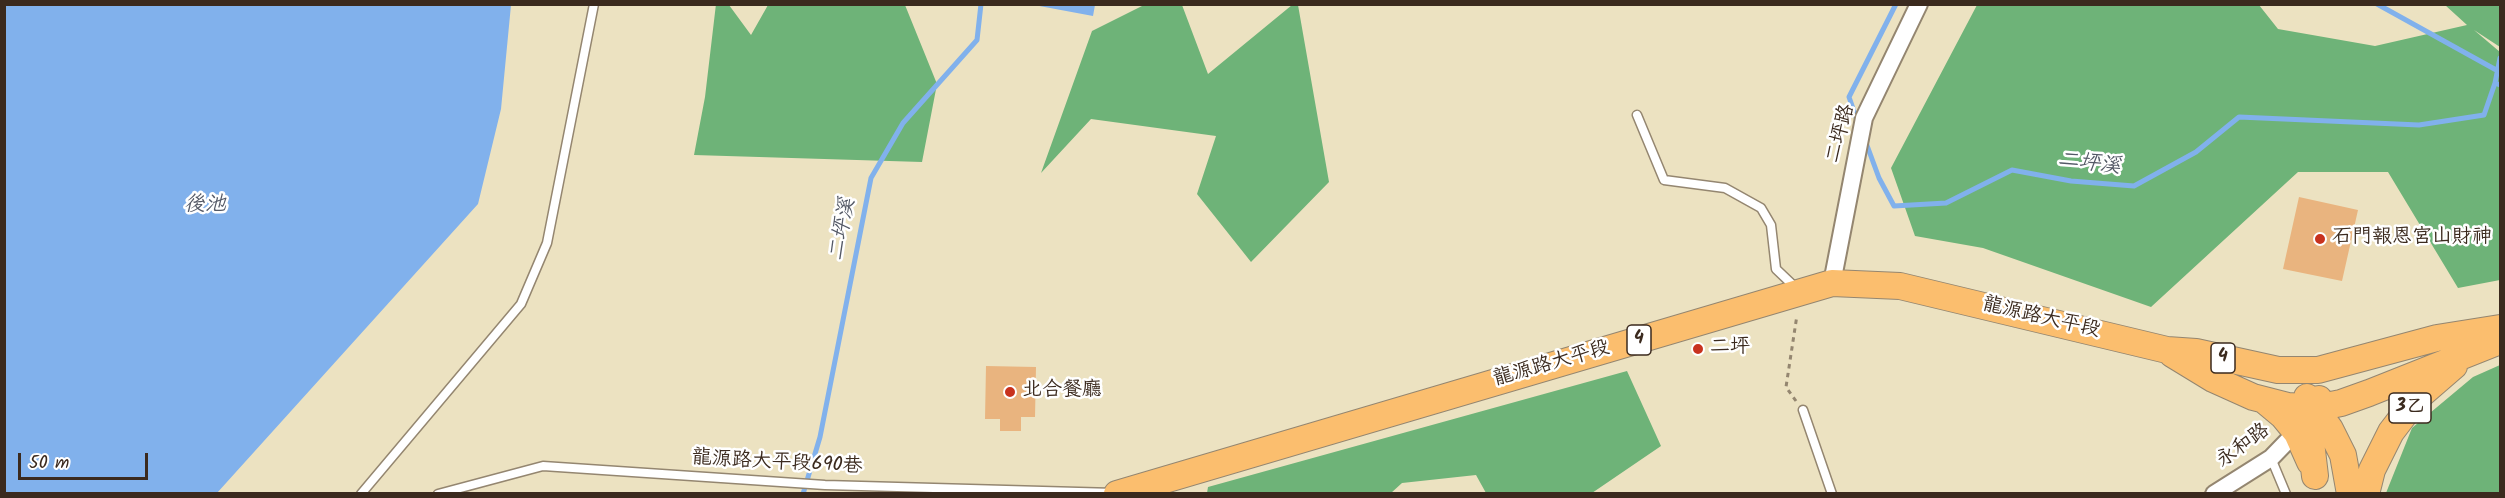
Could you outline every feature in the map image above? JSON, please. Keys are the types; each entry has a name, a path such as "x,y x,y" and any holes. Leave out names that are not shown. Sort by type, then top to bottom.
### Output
{"main road":[{"name":"龍源路大平段","path":"1118,493 1832,283 1900,286 2167,350 2196,352 2278,370 2318,370 2438,338 2495,339"},
{"name":"龍源路大平段","path":"2167,350 2213,379 2265,401 2288,406 2316,408 2341,403 2369,393 2495,339"},
{"name":"3乙","path":"2366,494 2372,471 2391,432 2417,398 2448,369 2495,339"},
{"name":"龍源路大平段","path":"2316,408 2324,387 2339,371 2359,360"},
{"name":"龍源路大平段","path":"2278,370 2301,389 2316,408"},
{"name":"4","path":"2265,401 2283,416 2297,433"},
{"path":"2316,408 2311,442 2317,485"},
{"path":"2316,408 2343,455 2350,494"},
{"path":"2297,433 2307,453 2317,485"}],"street":[{"name":"二坪路","path":"1832,283 1864,118 1919,4"},
{"name":"永和路","path":"2214,494 2271,458 2297,433 2316,408"}],"lane":[{"path":"361,494 521,304 547,243 594,4"},
{"path":"1637,115 1664,180 1725,189 1761,208 1771,225 1776,269 1800,292"},
{"path":"1803,410 1832,494"},
{"path":"2271,458 2286,494"},
{"name":"龍源路大平段690巷","path":"438,494 543,466 825,485 1118,493"}],"path":[{"path":"1800,292 1786,387 1803,410"}],"green space":[{"path":"716,4 729,5 751,35 768,5 905,5 937,84 922,162 694,155 705,97"},
{"path":"1144,5 1182,5 1208,74 1292,5 1298,5 1329,182 1251,262 1197,194 1216,136 1091,119 1041,173 1092,31"},
{"path":"1977,5 2259,5 2278,29 2375,46 2467,25 2445,5 2500,5 2500,47 2474,30 2500,52 2500,280 2458,288 2388,172 2298,172 2151,307 1983,248 1915,236 1891,168"},
{"path":"2500,365 2500,493 2386,493 2412,428 2473,377"},
{"path":"1627,371 1661,446 1592,493 1486,493 1476,475 1402,483 1391,493 1207,493 1208,487"}],"water":[{"path":"1095,4 1093,16 1034,5"},
{"name":"後池","path":"4,5 511,5 501,109 478,204 217,493 5,493"}],"building":[{"name":"石門報恩宮山財神","path":"2299,197 2358,210 2342,281 2283,269"},
{"name":"北合餐廳","path":"986,366 1036,367 1035,417 1021,417 1021,431 1000,431 1000,419 985,419"}],"waterway":[{"name":"二坪溪","path":"803,494 820,437 871,178 903,123 977,40 981,4"},
{"name":"二坪溪","path":"1858,123 1849,97 1896,4"},
{"path":"2377,4 2498,71"},
{"path":"2495,83 2500,58"},
{"name":"二坪溪","path":"1865,140 1879,178 1894,206 1946,203 2012,170 2071,181 2134,186 2196,152 2239,117 2419,125 2484,115 2495,83 2500,85"}],"place":[{"name":"石門報恩宮山財神","path":"2320,239"},
{"name":"二坪","path":"1698,349"},
{"name":"北合餐廳","path":"1010,392"}]}
